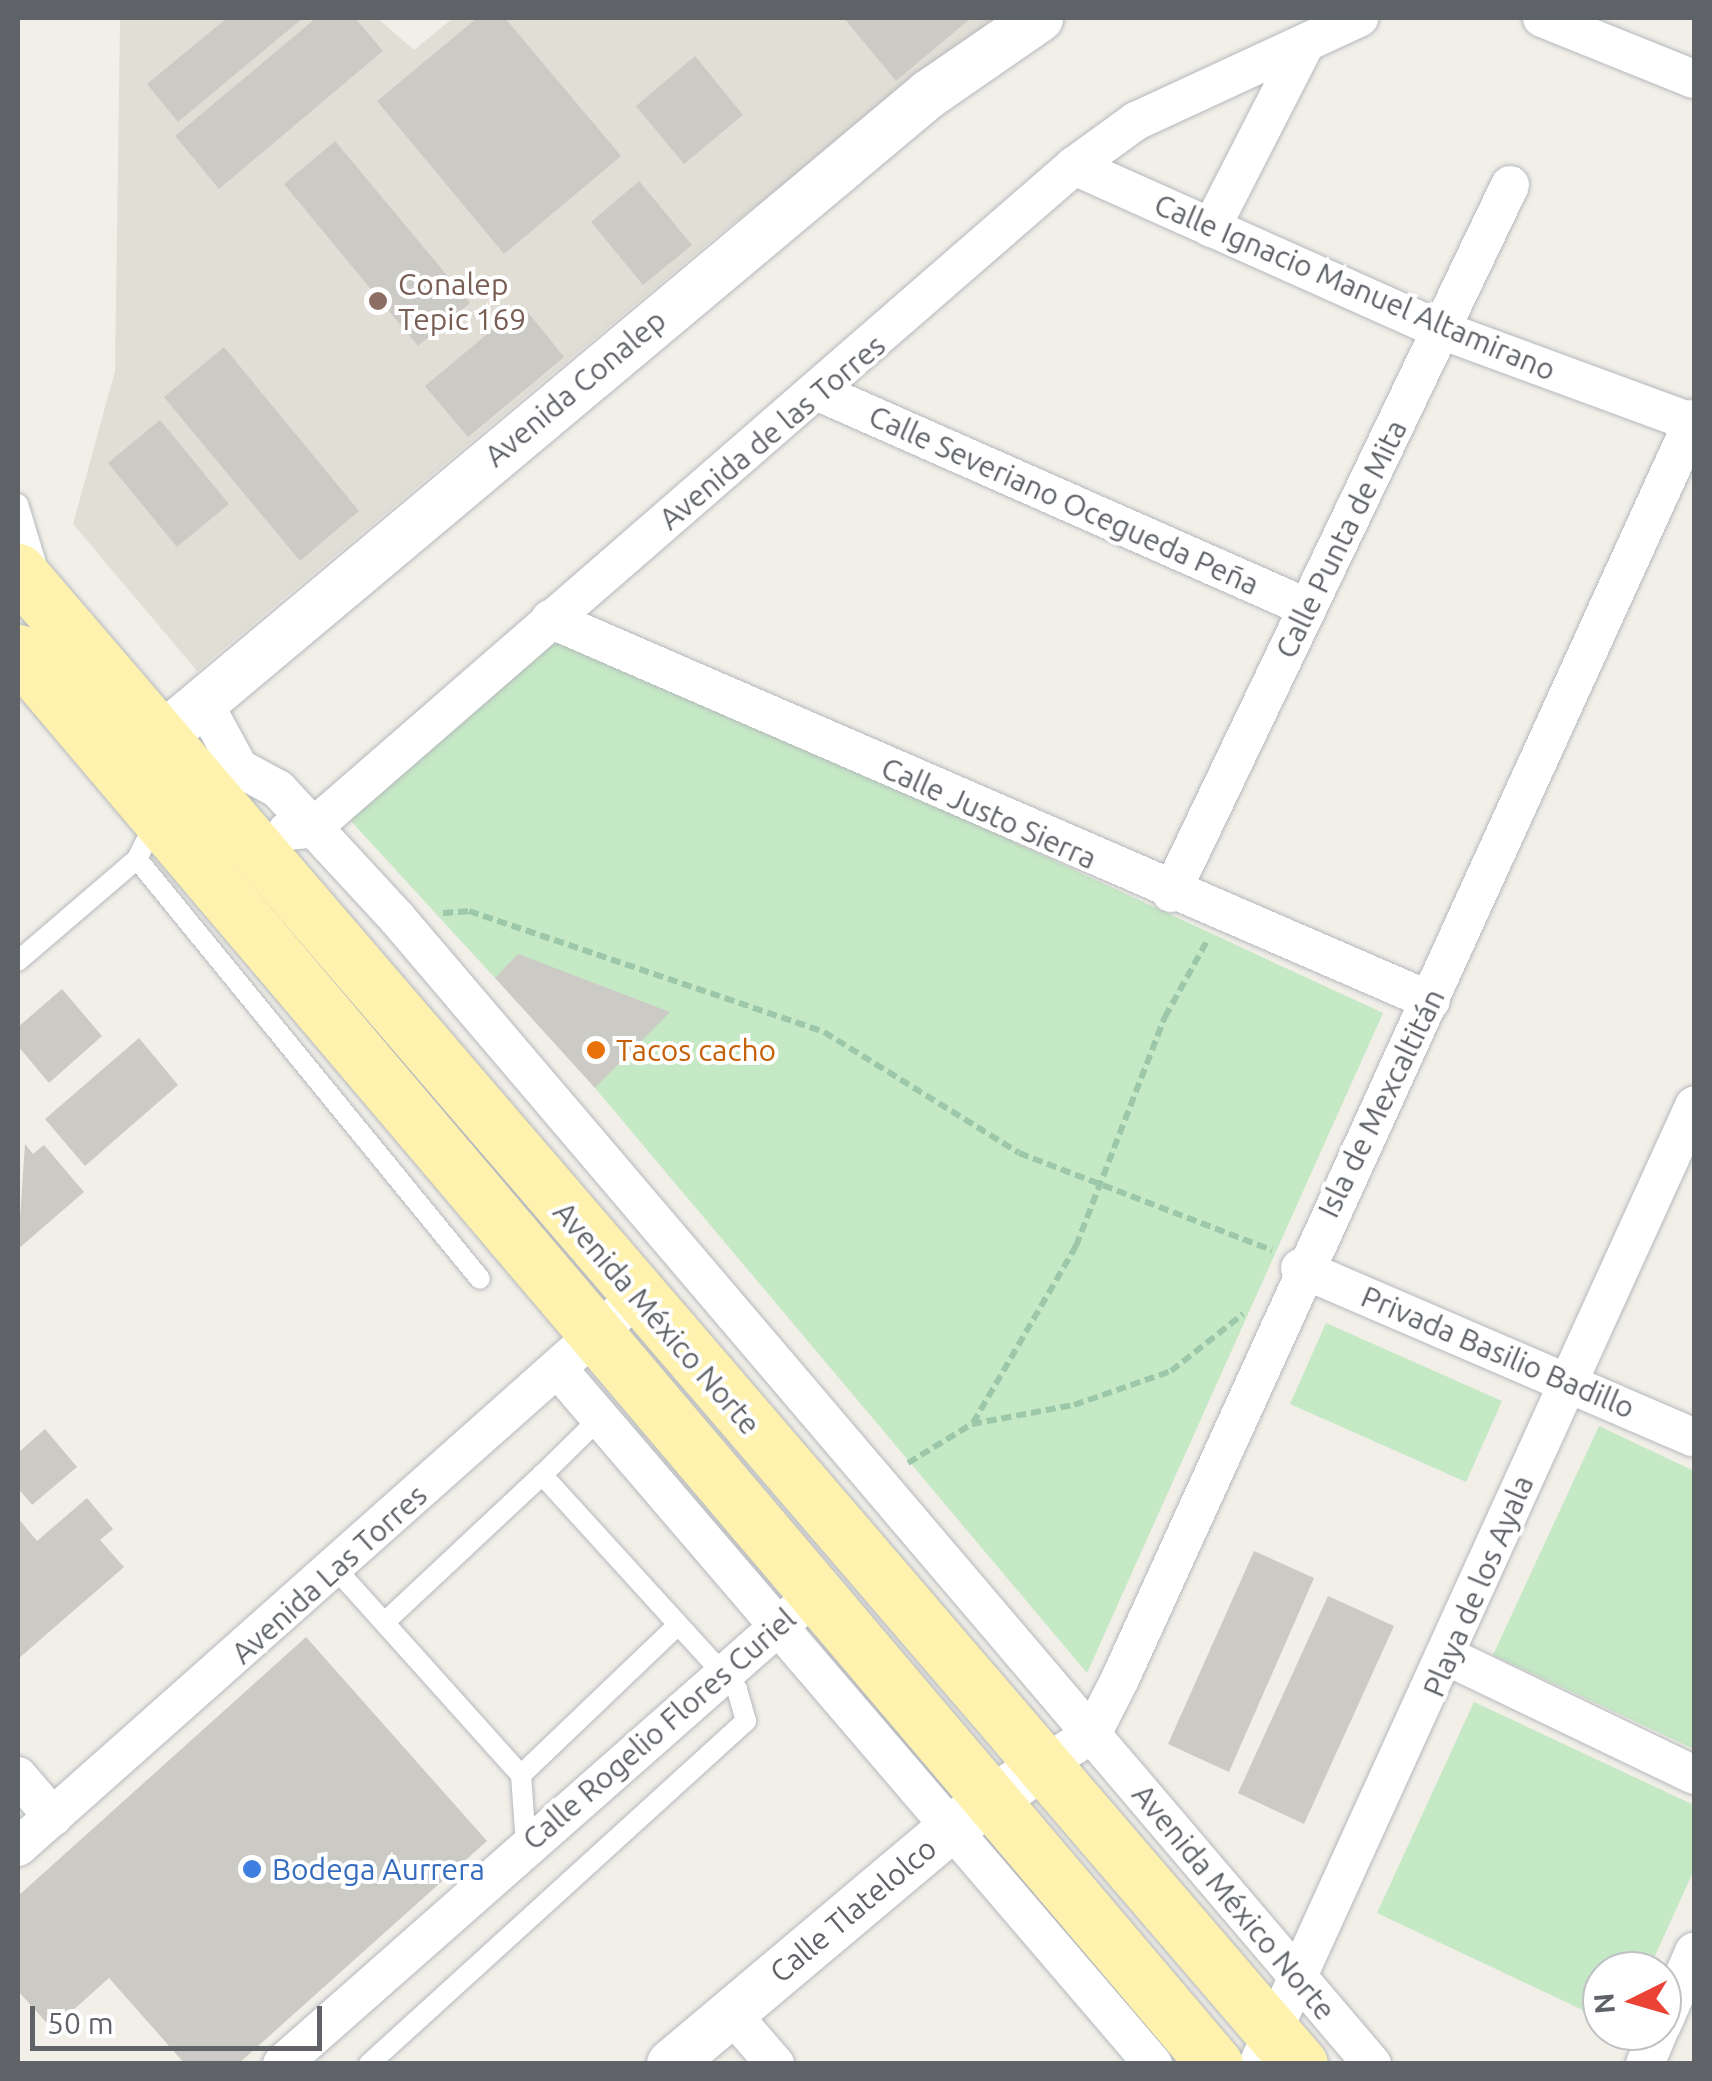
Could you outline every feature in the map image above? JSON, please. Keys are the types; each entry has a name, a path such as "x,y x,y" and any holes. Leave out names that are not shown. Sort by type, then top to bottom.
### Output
{"main road":[{"name":"Avenida México Norte","path":"34,589 142,753 225,849 638,1297 1042,1766 1277,2053"},
{"name":"Avenida México Norte","path":"21,662 142,753 148,837 225,849 577,1351 969,1814 1216,2064"}],"street":[{"name":"Avenida Conalep","path":"142,753 201,698 929,94 1039,18"},
{"name":"Avenida de las Torres","path":"311,830 550,620 821,393 1074,166 1136,121 1359,18"},
{"path":"1542,18 1694,79"},
{"path":"1211,228 1305,44"},
{"name":"Calle Ignacio Manuel Altamirano","path":"1074,166 1441,330 1694,421"},
{"name":"Calle Punta de Mita","path":"1171,893 1510,185"},
{"name":"Calle Severiano Ocegueda Peña","path":"821,393 1308,608"},
{"name":"Isla de Mexcaltitán","path":"1092,1734 1300,1268 1431,1001 1694,421"},
{"name":"Calle Justo Sierra","path":"550,620 1220,917 1431,1001"},
{"name":"Avenida México Norte","path":"201,698 230,758 278,789 311,830 397,918 1372,2064"},
{"path":"225,849 311,830"},
{"name":"Playa de los Ayala","path":"1277,2053 1300,1980 1449,1657 1567,1380 1694,1106"},
{"name":"Privada Basilio Badillo","path":"1300,1268 1694,1438"},
{"name":"Avenida Las Torres","path":"18,1848 638,1297"},
{"name":"Avenida México Norte","path":"577,1351 600,1418 796,1611"},
{"name":"Calle Rogelio Flores Curiel","path":"282,2064 526,1844 796,1611"},
{"path":"1449,1657 1694,1775"},
{"path":"1042,1766 1092,1734"},
{"name":"Calle Tlatelolco","path":"671,2064 969,1814 1042,1766"},
{"path":"18,1776 52,1817"},
{"name":"Avenida México Norte","path":"969,1814 1153,2064"},
{"path":"1682,1980 1694,1952"},
{"path":"730,2012 776,2064"}],"lane":[{"path":"18,504 34,589"},
{"path":"18,961 148,837 480,1279"},
{"path":"386,1622 600,1418"},
{"path":"369,2064 736,1738 744,1702 724,1675 542,1475"},
{"path":"336,1569 521,1776 526,1844"},
{"path":"521,1776 678,1626"}],"path":[{"path":"397,918 469,911 824,1032 1020,1153 1249,1235 1300,1268 1171,1371 1074,1404 972,1424 878,1480"},
{"path":"972,1424 1076,1246 1096,1180 1220,917"}],"shaded area":[{"name":"Conalep Tepic 169","path":"120,18 377,18 414,50 453,18 1005,18 723,231 197,671 73,524 115,371"}],"green space":[{"path":"535,620 1383,1013 1087,1673 595,1088 669,1012 518,955 495,978 326,794"},
{"path":"1326,1323 1502,1401 1466,1482 1290,1404"},
{"path":"1599,1426 1694,1471 1694,1749 1493,1655"},
{"path":"1474,1702 1694,1805 1694,1870 1657,1951 1582,1951 1582,2010 1377,1913"}],"building":[{"path":"227,18 303,18 178,122 147,84"},
{"path":"316,18 355,18 383,51 219,189 175,136"},
{"path":"477,18 505,18 621,156 504,254 377,101"},
{"path":"844,18 971,18 896,81"},
{"path":"695,56 743,115 684,164 636,106"},
{"path":"335,141 470,303 418,346 284,184"},
{"path":"639,181 692,245 643,285 591,222"},
{"path":"522,305 564,357 468,437 425,386"},
{"path":"224,347 359,511 300,561 164,397"},
{"path":"160,420 229,504 177,547 108,463"},
{"name":"Tacos cacho","path":"518,954 670,1012 595,1088 495,978"},
{"path":"62,989 102,1036 49,1083 18,1046 18,1027"},
{"path":"139,1038 178,1085 85,1166 45,1119"},
{"path":"25,1144 33,1154 44,1145 84,1192 18,1249"},
{"path":"45,1429 77,1467 32,1505 18,1488 18,1453"},
{"path":"87,1498 113,1529 100,1540 124,1567 18,1659 18,1518 37,1541"},
{"path":"1254,1551 1314,1578 1229,1772 1168,1744"},
{"path":"1328,1596 1394,1626 1304,1824 1238,1793"},
{"name":"Bodega Aurrera","path":"306,1637 487,1841 238,2064 185,2064 109,1978 52,2029 18,1991 18,1896"}],"place":[{"name":"Conalep Tepic 169","path":"378,301"},
{"name":"Tacos cacho","path":"596,1050"},
{"name":"Bodega Aurrera","path":"252,1869"}]}
